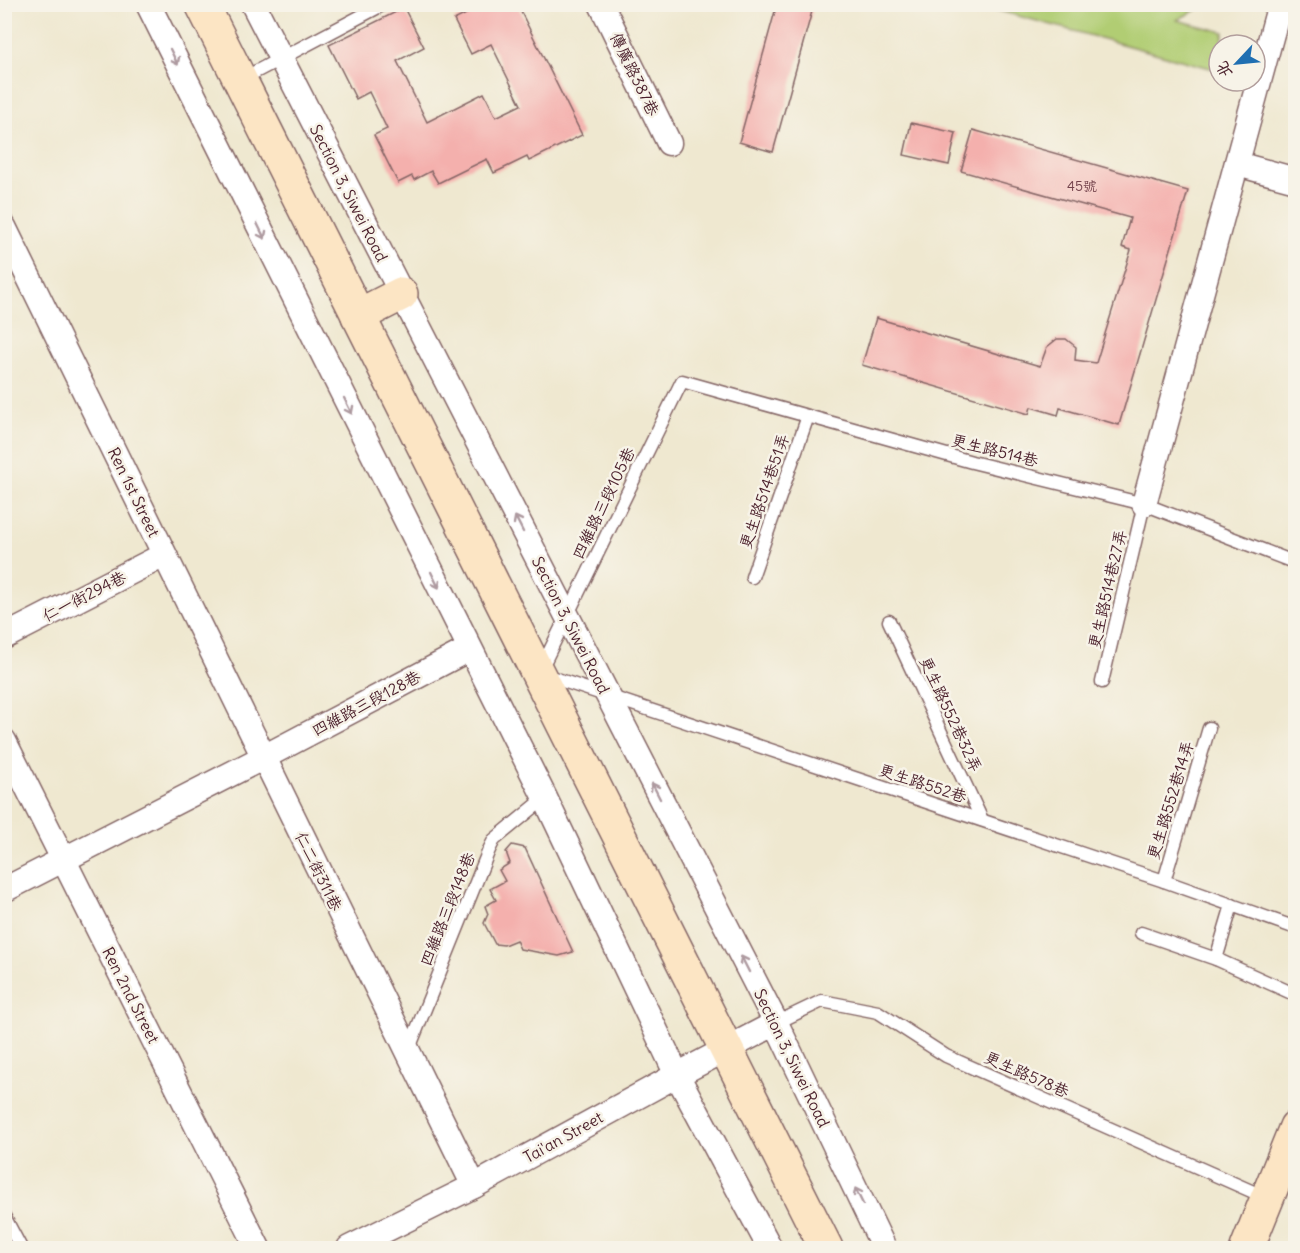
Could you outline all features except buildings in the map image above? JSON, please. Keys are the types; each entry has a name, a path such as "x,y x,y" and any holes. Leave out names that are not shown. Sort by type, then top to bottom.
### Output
{"street":[{"path":"148,4 544,798 677,1075 770,1248"},
{"path":"202,4 539,673 725,1051 826,1248"},
{"name":"Section 3, Siwei Road","path":"253,4 776,1023 884,1248"},
{"name":"傳廣路387巷","path":"601,4 669,143"},
{"path":"1144,504 1280,4"},
{"path":"1237,164 1296,180"},
{"name":"Ren 1st Street","path":"4,227 264,757"},
{"path":"358,316 401,294"},
{"name":"仁一街294巷","path":"4,637 164,555"},
{"name":"四維路三段128巷","path":"264,757 469,649"},
{"name":"Ren 2nd Street","path":"4,741 258,1248"},
{"path":"4,890 264,757"},
{"name":"仁二街311巷","path":"264,757 474,1186"},
{"name":"Tai'an Street","path":"349,1248 474,1186 776,1023"},
{"path":"1247,1248 1296,1127"}],"lane":[{"path":"240,80 384,4"},
{"name":"更生路514巷","path":"682,381 972,462 1144,504 1296,563"},
{"name":"四維路三段105巷","path":"539,673 682,381"},
{"name":"更生路514巷51弄","path":"752,577 808,416"},
{"name":"更生路514巷27弄","path":"1102,682 1144,504"},
{"name":"更生路552巷32弄","path":"889,621 982,820"},
{"name":"更生路552巷","path":"539,673 1164,880 1296,928"},
{"name":"更生路552巷14弄","path":"1164,880 1209,728"},
{"name":"四維路三段148巷","path":"408,1052 494,840 544,798"},
{"path":"1216,959 1232,905"},
{"path":"1141,933 1216,959 1296,995"},
{"name":"更生路578巷","path":"776,1023 822,1001 878,1012 946,1056 1268,1198"},
{"path":"4,1216 21,1248"}],"green space":[{"path":"978,5 1205,5 1177,20 1224,32 1207,33 1207,67"}]}
